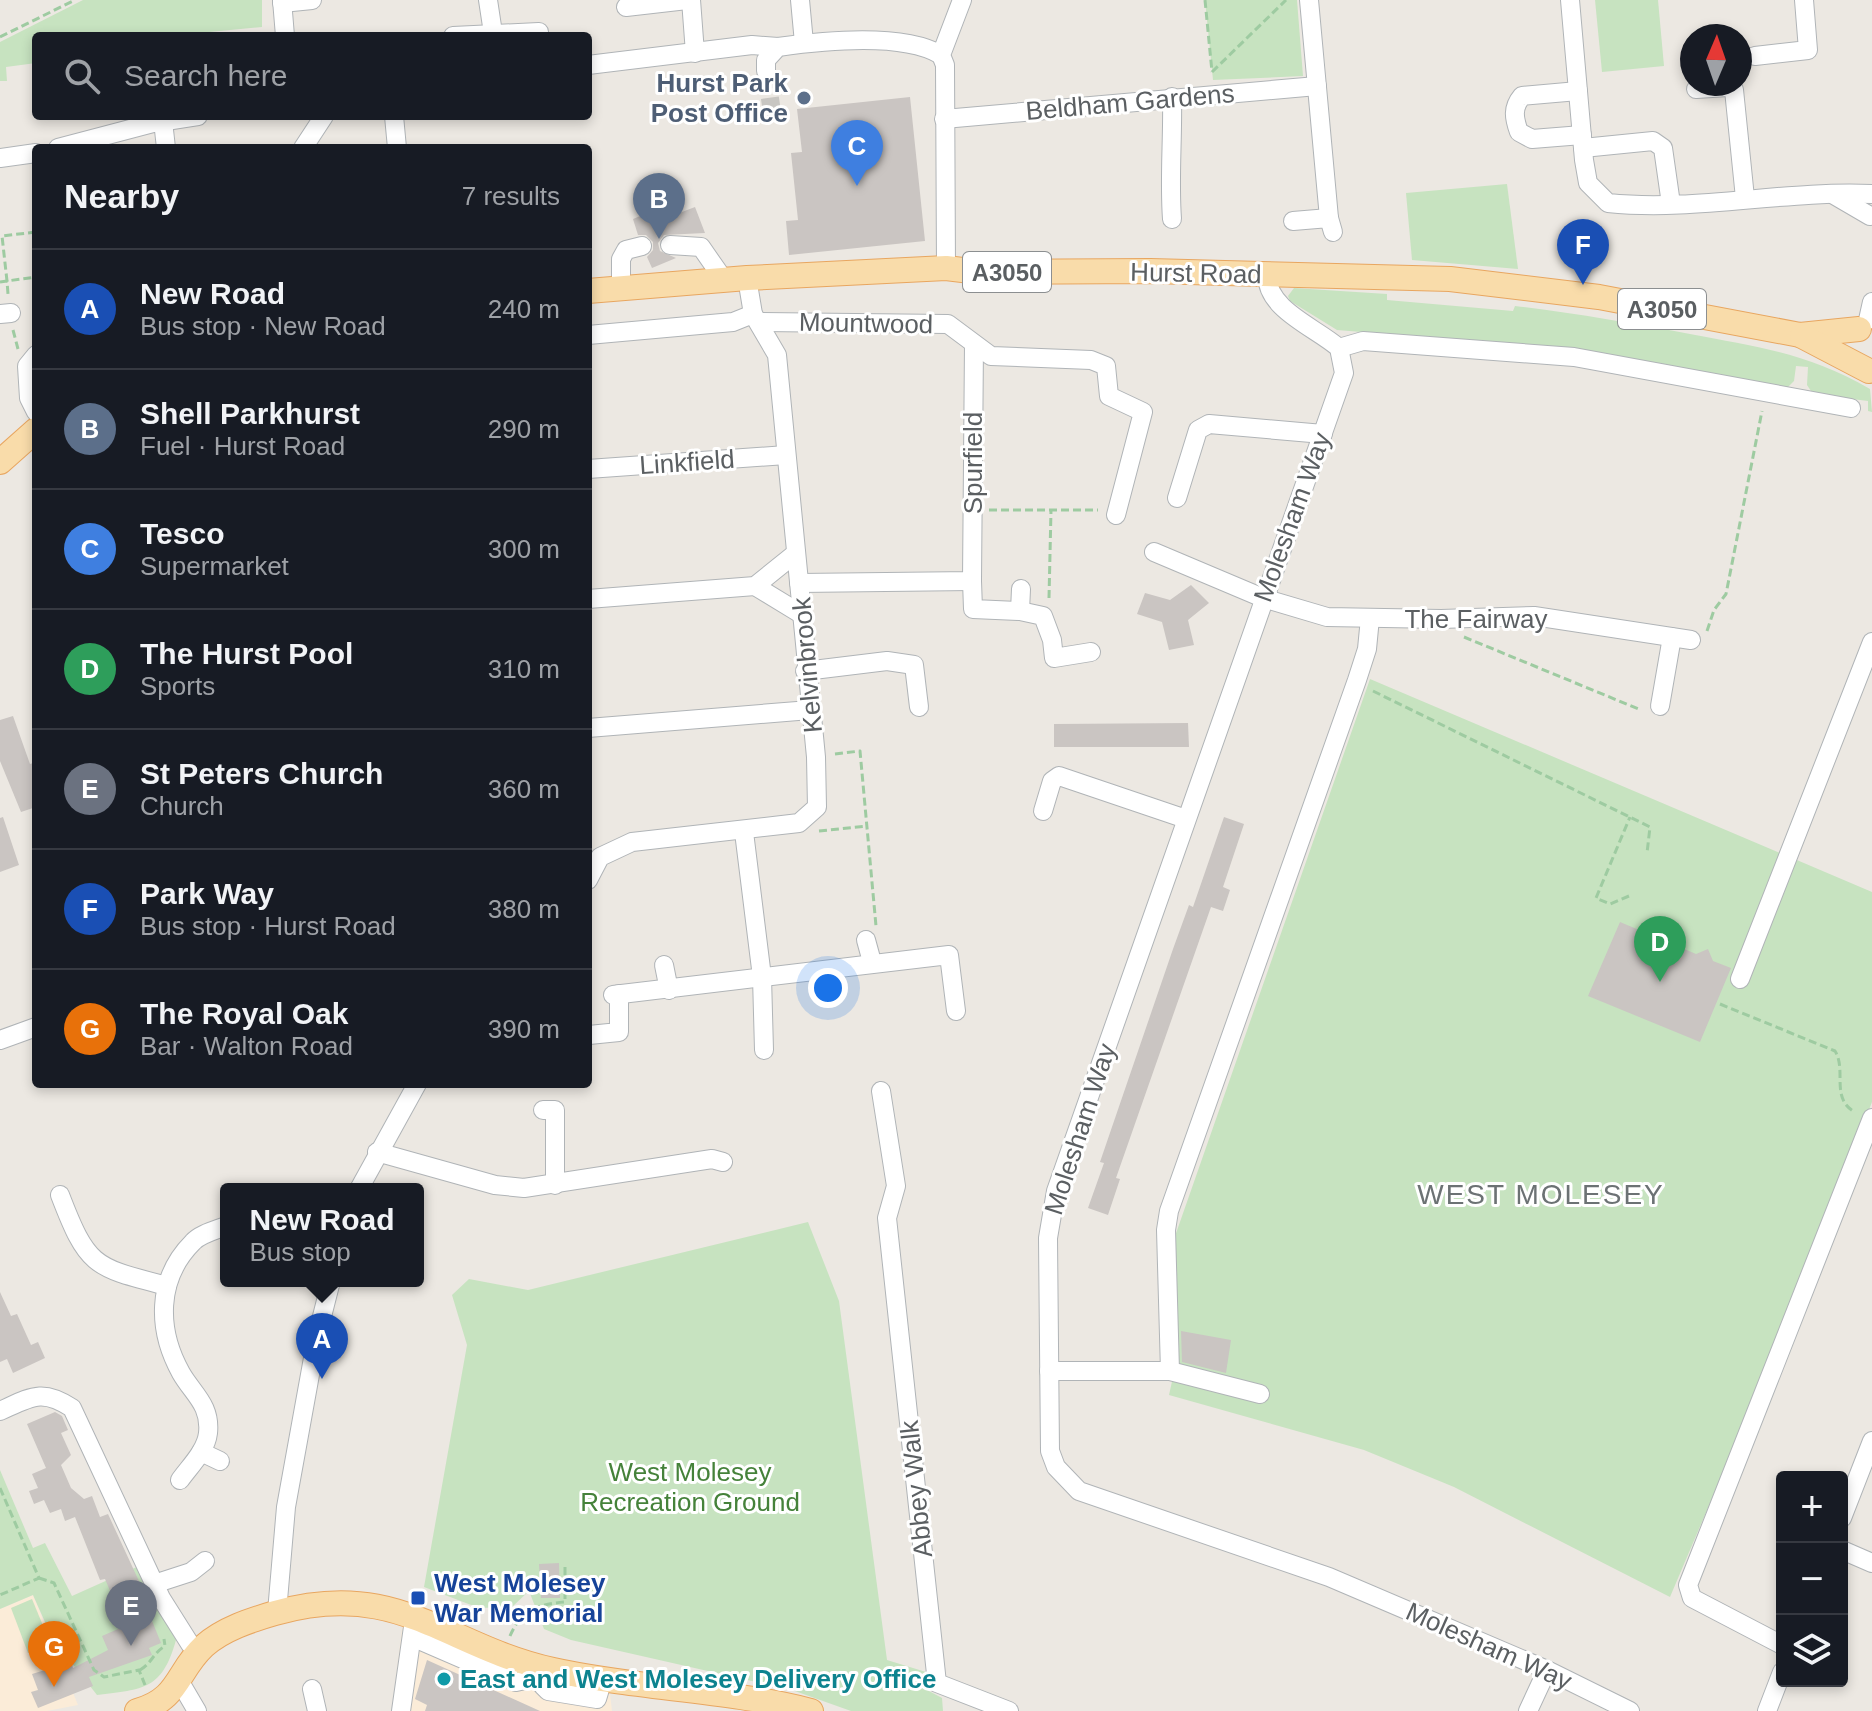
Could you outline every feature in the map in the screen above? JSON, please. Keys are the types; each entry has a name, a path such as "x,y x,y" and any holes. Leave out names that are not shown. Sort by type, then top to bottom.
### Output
{"main road":[{"name":"Hurst Road","path":"592,291 735,279 946,268 979,272 1450,279 1563,291 1800,335 1870,372"},
{"name":"Hurst Road","path":"1800,335 1868,317"},
{"path":"1868,317 1856,353 1870,372"},
{"path":"0,462 32,434"},
{"path":"154,1708 180,1682 199,1652 232,1629 288,1610 358,1603 413,1626 539,1667 603,1679 755,1699 811,1711"}],"street":[{"path":"285,32 282,2 312,0"},
{"path":"488,0 493,32"},
{"path":"626,7 689,0 695,53"},
{"path":"800,0 804,43"},
{"path":"946,268 945,65 941,55 962,0"},
{"path":"1293,221 1331,225 1309,0"},
{"path":"1570,0 1588,183 1608,203 1671,204 1829,192 1872,195 1871,218 1829,192"},
{"path":"1755,56 1808,50 1804,0"},
{"path":"592,65 752,45 770,59 804,43 868,40 919,46 941,55"},
{"name":"Beldham Gardens","path":"944,119 1317,86"},
{"path":"1578,91 1522,96 1515,104 1514,119 1519,132 1532,139 1653,141 1663,148 1671,204"},
{"path":"1735,96 1745,198"},
{"path":"1172,97 1174,166 1169,177 1172,219"},
{"path":"74,144 170,120"},
{"path":"305,144 317,120"},
{"path":"394,120 397,144"},
{"path":"163,121 166,144"},
{"path":"0,158 32,154"},
{"path":"670,245 701,247 735,279"},
{"path":"621,288 621,259 626,250 642,246"},
{"path":"1267,275 1267,289 1277,302 1339,348 1363,341 1537,353 1851,408"},
{"name":"Kelvinbrook","path":"735,279 777,355 805,671 816,757 817,807 799,823"},
{"path":"592,335 756,318"},
{"name":"Mountwood","path":"756,318 948,324 991,356 1091,360 1106,366 1109,396 1143,412 1117,513"},
{"name":"Spurfield","path":"974,344 973,609 1020,611 1043,616"},
{"name":"Molesham Way","path":"1339,348 1344,373 1056,1191 1048,1238 1050,1451 1056,1467 1079,1491 1329,1577 1547,1670 1630,1711"},
{"path":"32,360 27,366 32,404"},
{"path":"1177,498 1198,430 1209,424 1323,434"},
{"name":"Linkfield","path":"592,469 786,455"},
{"name":"The Fairway","path":"1154,552 1263,598 1327,617 1441,619 1534,616 1682,639"},
{"path":"592,599 755,586 796,553"},
{"path":"799,583 972,581"},
{"path":"755,586 801,614"},
{"path":"1020,611 1021,589"},
{"path":"1043,616 1052,640 1054,658 1091,652"},
{"path":"1170,1371 1166,1230 1169,1211 1357,680 1367,649 1370,618"},
{"path":"1650,708 1682,639"},
{"path":"1740,979 1872,642"},
{"path":"805,671 887,661 914,665 919,707"},
{"path":"592,728 810,710"},
{"path":"1043,811 1052,781 1059,776 1186,819"},
{"path":"592,872 600,857 632,842 744,832 799,823"},
{"path":"744,832 762,977 764,1050"},
{"path":"866,940 872,962"},
{"path":"592,1035 619,1032 616,994 949,955 956,1011"},
{"path":"664,965 669,990"},
{"path":"0,1040 32,1028"},
{"path":"362,1183 415,1088"},
{"name":"Abbey Walk","path":"881,1091 896,1186 887,1218 937,1683 966,1704 1009,1711"},
{"path":"543,1110 555,1110 555,1185"},
{"path":"1776,1642 1692,1598 1688,1585 1872,1119"},
{"path":"377,1152 495,1185 555,1185 712,1159 723,1162"},
{"path":"68,1200 87,1255 103,1269 167,1286"},
{"path":"180,1480 201,1452 208,1435 208,1417 202,1400 182,1374 165,1337 162,1305 167,1286 194,1240 220,1229"},
{"path":"288,1610 283,1564 286,1507 330,1287"},
{"path":"1049,1371 1170,1371 1260,1394"},
{"path":"0,1411 34,1396 52,1394 72,1408 154,1584 190,1644 199,1652"},
{"path":"1848,1503 1872,1441"},
{"path":"201,1452 220,1461"},
{"path":"1848,1553 1872,1563"},
{"path":"154,1584 191,1572 205,1561"},
{"path":"401,1711 413,1626 516,1682 525,1680 539,1667"},
{"path":"1528,1711 1547,1670"},
{"path":"180,1682 197,1711"},
{"path":"1767,1711 1776,1687"},
{"path":"312,1689 317,1711"}],"path":[{"path":"0,37 75,0"},
{"path":"1205,0 1213,95"},
{"path":"1212,72 1286,0"},
{"path":"32,232 1,236 7,281 32,278"},
{"path":"1682,639 1706,633 1714,610 1726,594 1765,395"},
{"path":"1043,616 1049,610 1051,510"},
{"path":"973,511 1117,513"},
{"path":"1441,619 1442,628 1650,708"},
{"path":"1357,680 1650,827 1647,853"},
{"path":"816,757 860,751 877,936 866,940"},
{"path":"1629,896 1610,904 1596,898 1630,817"},
{"path":"799,823 803,832 867,826"},
{"path":"1720,1004 1835,1051 1839,1058 1840,1096 1848,1108 1872,1119"},
{"path":"0,1488 39,1578"},
{"path":"503,1655 517,1619 540,1604 565,1602 565,1565"},
{"path":"0,1595 39,1578 54,1583 94,1670 104,1677 139,1670 151,1664 157,1650 165,1646 161,1631"},
{"path":"139,1670 154,1708"}],"shaded area":[{"path":"33,1595 78,1705 47,1711 0,1711 0,1609"},
{"path":"403,1621 528,1677 610,1694 612,1711 392,1711"}],"green space":[{"path":"83,0 262,0 262,27 210,32 32,32 32,64 6,67 7,81 0,81 0,42"},
{"path":"1205,0 1297,0 1303,76 1213,80"},
{"path":"1595,0 1658,0 1664,66 1602,72"},
{"path":"1507,184 1518,269 1412,260 1406,193"},
{"path":"1294,288 1387,294 1387,300 1513,311 1515,306 1624,322 1760,348 1804,359 1870,389 1872,412 1868,411 1868,401 1813,394 1807,385 1808,367 1796,366 1794,381 1786,389 1557,348 1337,330 1290,301 1288,296"},
{"path":"1370,679 1872,892 1872,1102 1773,1355 1670,1597 1454,1487 1364,1450 1169,1395 1173,1377 1174,1239"},
{"name":"West Molesey Recreation Ground","path":"808,1222 839,1301 887,1660 926,1672 927,1690 942,1698 943,1711 851,1711 792,1690 571,1640 544,1629 529,1591 512,1607 479,1608 424,1587 467,1345 452,1295 469,1279 528,1290"},
{"path":"0,1470 33,1548 45,1543 72,1596 139,1566 176,1640 164,1669 149,1684 97,1695 71,1662 64,1665 33,1595 0,1609"},
{"path":"32,1599 51,1645 28,1653 11,1608"}],"building":[{"path":"910,97 925,241 789,255 786,221 798,220 791,153 802,152 797,109"},
{"path":"695,207 705,233 664,235 658,243 660,251 676,258 652,268 647,257 653,250 653,242 646,235 638,235 633,219 657,209 661,220"},
{"path":"1191,585 1209,603 1188,620 1194,645 1169,650 1162,622 1137,614 1145,593 1170,600"},
{"path":"13,716 32,763 32,808 21,812 0,761 0,720"},
{"path":"1188,723 1189,747 1054,747 1054,724"},
{"path":"3,817 19,865 0,872 0,818"},
{"path":"1224,817 1244,824 1223,887 1230,890 1223,911 1211,907 1116,1178 1120,1179 1108,1215 1088,1208 1104,1163 1100,1162 1173,949 1189,905 1193,907"},
{"path":"1620,922 1696,954 1708,949 1713,961 1731,968 1700,1042 1588,996"},
{"path":"0,1292 11,1316 17,1314 31,1345 38,1342 45,1358 13,1373 7,1359 0,1362"},
{"path":"1181,1331 1231,1340 1226,1373 1182,1362"},
{"path":"55,1412 62,1416 68,1430 61,1433 71,1455 61,1465 71,1488 84,1499 92,1496 100,1517 108,1514 150,1605 146,1606 161,1643 149,1648 152,1655 89,1677 93,1686 38,1708 31,1692 38,1690 32,1674 71,1662 73,1668 108,1650 102,1636 125,1626 105,1579 100,1580 75,1517 65,1521 61,1509 50,1513 44,1500 34,1504 29,1491 38,1488 32,1474 46,1468 27,1424"},
{"path":"559,1563 560,1598 541,1598 539,1564"},
{"name":"East and West Molesey Delivery Office","path":"427,1660 540,1711 425,1711 427,1705 415,1699"}],"tunnel":[{"path":"766,71 773,119"}],"place":[{"name":"Hurst Park Post Office","path":"804,98"},
{"name":"Tesco","path":"857,186"},
{"name":"Shell Parkhurst","path":"659,239"},
{"name":"Park Way","path":"1583,285"},
{"name":"The Hurst Pool","path":"1660,982"},
{"name":"New Road","path":"322,1379"},
{"name":"West Molesey War Memorial","path":"418,1598"},
{"name":"St Peters Church","path":"131,1646"},
{"name":"East and West Molesey Delivery Office","path":"444,1679"},
{"name":"The Royal Oak","path":"54,1687"}],"district":[{"name":"WEST MOLESEY","path":"1541,1194"}]}
